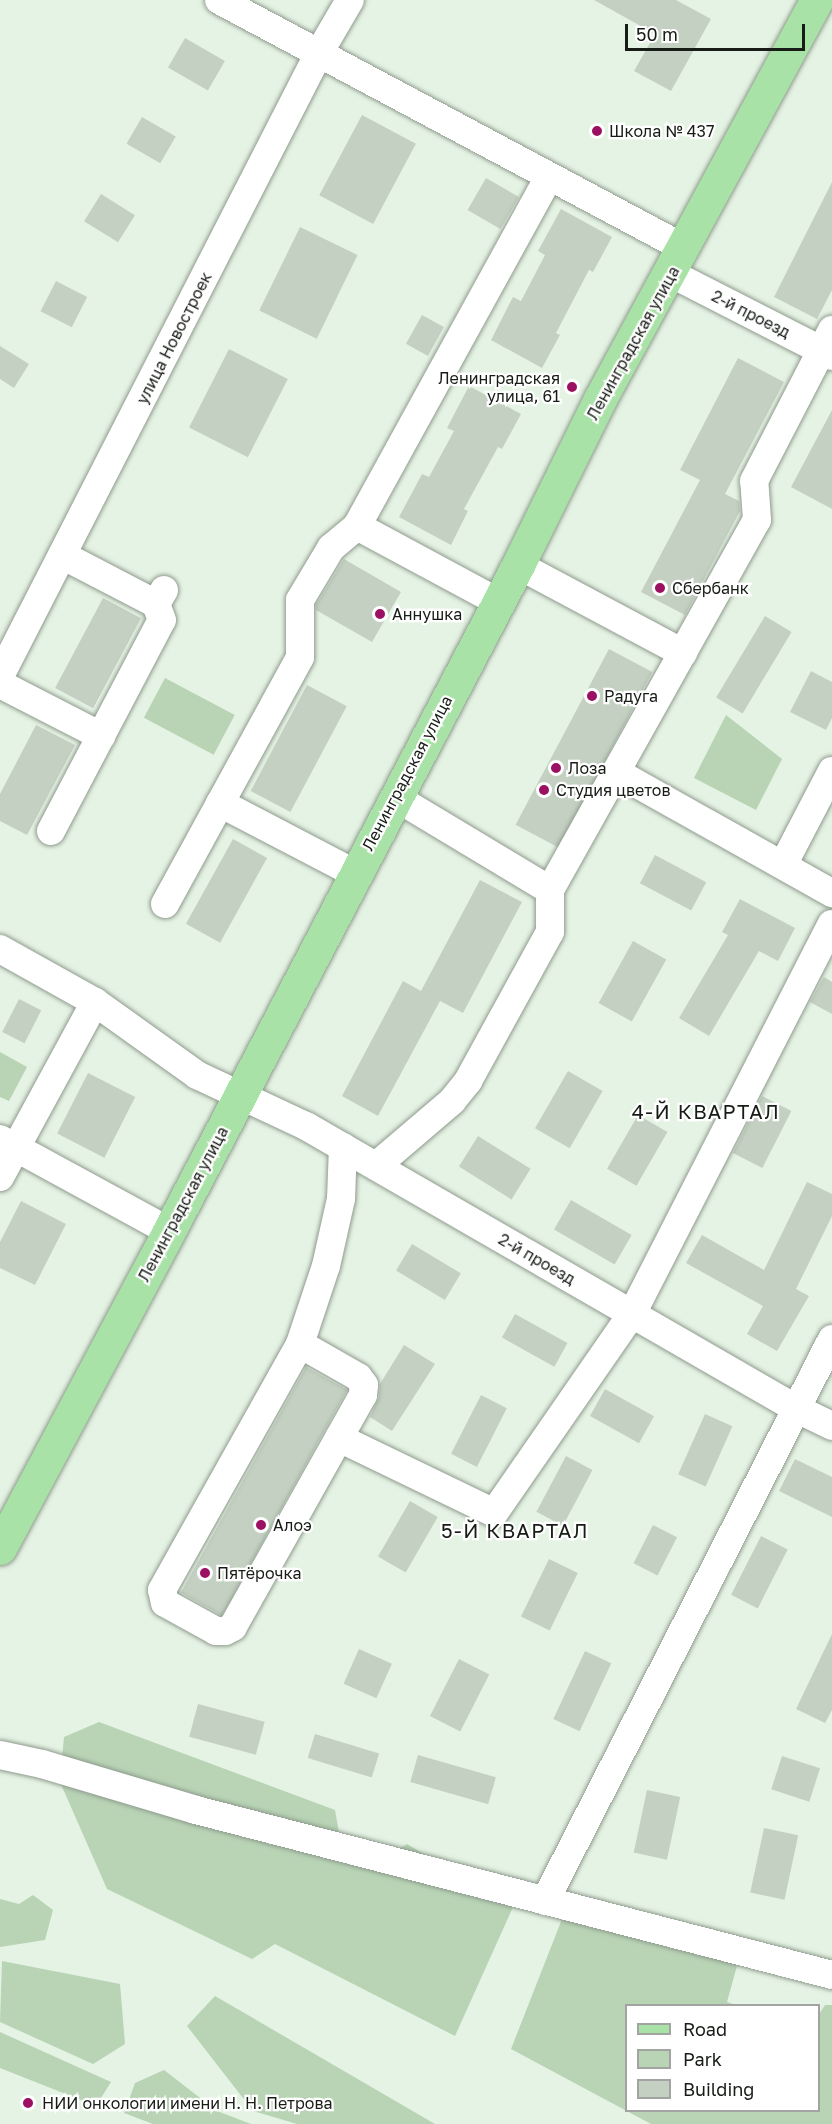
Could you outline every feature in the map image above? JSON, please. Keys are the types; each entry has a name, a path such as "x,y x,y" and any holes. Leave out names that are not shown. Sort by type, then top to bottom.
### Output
{"main road":[{"name":"Ленинградская улица","path":"0,1548 518,565 600,399 817,0"}],"street":[{"name":"2-й проезд","path":"219,0 549,177 677,260 828,345"},
{"name":"улица Новостроек","path":"0,676 319,53 350,0"},
{"path":"165,904 300,657 300,600 331,548 357,526 549,177"},
{"path":"376,1166 452,1101 468,1081 550,932 550,890 757,520 754,481 828,345"},
{"path":"357,526 498,602"},
{"path":"51,831 162,620 160,597 62,555"},
{"path":"518,565 683,652"},
{"path":"0,684 100,736"},
{"path":"783,866 832,771"},
{"path":"616,772 832,893"},
{"path":"395,797 550,890"},
{"path":"220,803 354,873"},
{"path":"339,1438 494,1513 632,1314 832,924"},
{"name":"2-й проезд","path":"2,955 95,1002 197,1075 306,1126 795,1408 832,1426"},
{"path":"0,1177 8,1144 95,1002"},
{"path":"8,1144 169,1231"},
{"path":"300,1344 358,1377 364,1385 363,1395 233,1627 225,1631 216,1631 165,1603 162,1590 300,1344 326,1266 341,1199 343,1148"},
{"path":"545,1901 832,1339"},
{"path":"0,1755 42,1764 196,1810 832,1975"}],"green space":[{"path":"165,678 235,715 214,755 144,718"},
{"path":"726,715 782,759 756,810 694,778"},
{"path":"0,1052 27,1067 9,1101 0,1097"},
{"path":"99,1722 335,1810 340,1838 383,1858 407,1844 513,1907 455,2036 275,1944 252,1959 107,1889 60,1782 64,1737"},
{"path":"33,1895 53,1910 45,1940 0,1947 0,1899 19,1904"},
{"path":"562,1919 738,1962 727,2002 733,2004 625,2004 625,2110 511,2049"},
{"path":"2,1961 120,1984 125,2044 93,2064 0,2022"},
{"path":"215,1996 435,2124 297,2124 253,2111 187,2026"},
{"path":"825,2005 832,2005 832,2124 651,2124 629,2112 820,2112 820,2012"},
{"path":"0,2032 111,2082 96,2106 0,2068"},
{"path":"164,2070 217,2111 251,2124 153,2124 124,2113 135,2083"}],"building":[{"path":"594,0 676,0 711,19 671,91 634,71 655,34"},
{"path":"185,38 225,61 208,90 168,67"},
{"path":"362,115 416,144 373,224 319,195"},
{"path":"142,117 176,136 160,163 127,144"},
{"path":"486,178 519,197 500,229 468,210"},
{"path":"832,182 832,290 817,319 774,297"},
{"path":"101,194 135,215 118,242 84,221"},
{"path":"561,209 612,237 593,272 589,270 556,333 560,335 542,368 491,340 513,297 521,301 545,255 538,251"},
{"path":"300,227 358,255 317,339 259,311"},
{"path":"56,281 87,297 72,327 41,311"},
{"path":"422,315 444,327 428,356 406,344"},
{"path":"0,346 29,364 14,388 0,379"},
{"path":"229,349 288,379 248,457 189,427"},
{"path":"738,358 784,382 725,494 739,501 740,511 685,615 641,592 700,480 680,470"},
{"path":"469,386 521,414 502,449 498,447 464,509 468,511 451,545 399,517 422,474 429,477 454,431 447,428"},
{"path":"832,410 832,509 791,487"},
{"path":"344,559 401,592 372,642 316,610 316,605"},
{"path":"103,598 141,618 93,708 55,688"},
{"path":"765,616 792,632 743,713 716,697"},
{"path":"609,649 652,672 559,848 516,825"},
{"path":"811,671 832,682 832,718 826,730 790,712"},
{"path":"307,685 347,706 290,812 251,791"},
{"path":"36,725 75,745 27,835 0,821 0,794"},
{"path":"233,839 267,858 220,943 186,924"},
{"path":"655,855 706,882 691,910 640,883"},
{"path":"480,880 522,902 463,1013 440,1001 378,1116 342,1096 403,981 421,991"},
{"path":"740,899 795,928 778,961 759,951 709,1036 679,1018 728,935 722,932"},
{"path":"633,941 666,959 632,1022 599,1003"},
{"path":"824,977 832,982 832,1014 810,1002"},
{"path":"19,999 41,1010 24,1043 2,1032"},
{"path":"568,1071 603,1091 570,1148 535,1128"},
{"path":"88,1073 135,1097 104,1158 57,1134"},
{"path":"762,1096 791,1111 762,1168 733,1153"},
{"path":"638,1115 667,1132 636,1186 607,1169"},
{"path":"478,1136 531,1169 512,1199 459,1167"},
{"path":"807,1182 832,1194 832,1216 796,1289 809,1296 777,1351 747,1334 763,1306 686,1263 702,1235 764,1270"},
{"path":"571,1200 632,1235 615,1264 554,1229"},
{"path":"21,1201 66,1224 35,1285 0,1268 0,1242"},
{"path":"412,1244 461,1273 445,1300 396,1271"},
{"path":"515,1314 567,1343 554,1367 502,1338"},
{"path":"404,1345 435,1364 392,1431 370,1417 379,1397 380,1384"},
{"path":"306,1367 347,1390 222,1615 181,1593"},
{"path":"605,1389 654,1416 639,1443 590,1416"},
{"path":"481,1395 507,1408 477,1467 451,1454"},
{"path":"705,1414 732,1426 706,1486 678,1474"},
{"path":"566,1456 592,1470 563,1526 536,1512"},
{"path":"795,1459 832,1477 832,1517 779,1491"},
{"path":"410,1501 438,1517 406,1572 378,1556"},
{"path":"653,1525 677,1537 658,1576 633,1563"},
{"path":"761,1536 788,1550 758,1608 731,1595"},
{"path":"549,1559 578,1573 550,1631 521,1617"},
{"path":"832,1634 832,1710 825,1723 796,1709"},
{"path":"359,1649 392,1664 376,1698 344,1684"},
{"path":"585,1651 611,1663 580,1731 553,1719"},
{"path":"459,1659 489,1674 460,1731 430,1716"},
{"path":"198,1704 265,1722 256,1755 189,1737"},
{"path":"315,1734 379,1754 372,1777 308,1758"},
{"path":"418,1755 496,1777 488,1804 410,1782"},
{"path":"782,1756 820,1768 809,1802 771,1789"},
{"path":"647,1790 680,1797 667,1860 634,1853"},
{"path":"764,1828 798,1835 785,1900 750,1893"}],"place":[{"name":"Школа № 437","path":"597,131"},
{"name":"Ленинградская улица, 61","path":"572,387"},
{"name":"Сбербанк","path":"660,588"},
{"name":"Аннушка","path":"380,614"},
{"name":"Радуга","path":"592,696"},
{"name":"Лоза","path":"556,768"},
{"name":"Студия цветов","path":"544,790"},
{"name":"Алоэ","path":"261,1525"},
{"name":"Пятёрочка","path":"205,1573"},
{"name":"НИИ онкологии имени Н. Н. Петрова","path":"28,2103"}],"district":[{"name":"4-Й КВАРТАЛ","path":"706,1111"},
{"name":"5-Й КВАРТАЛ","path":"515,1530"}]}
